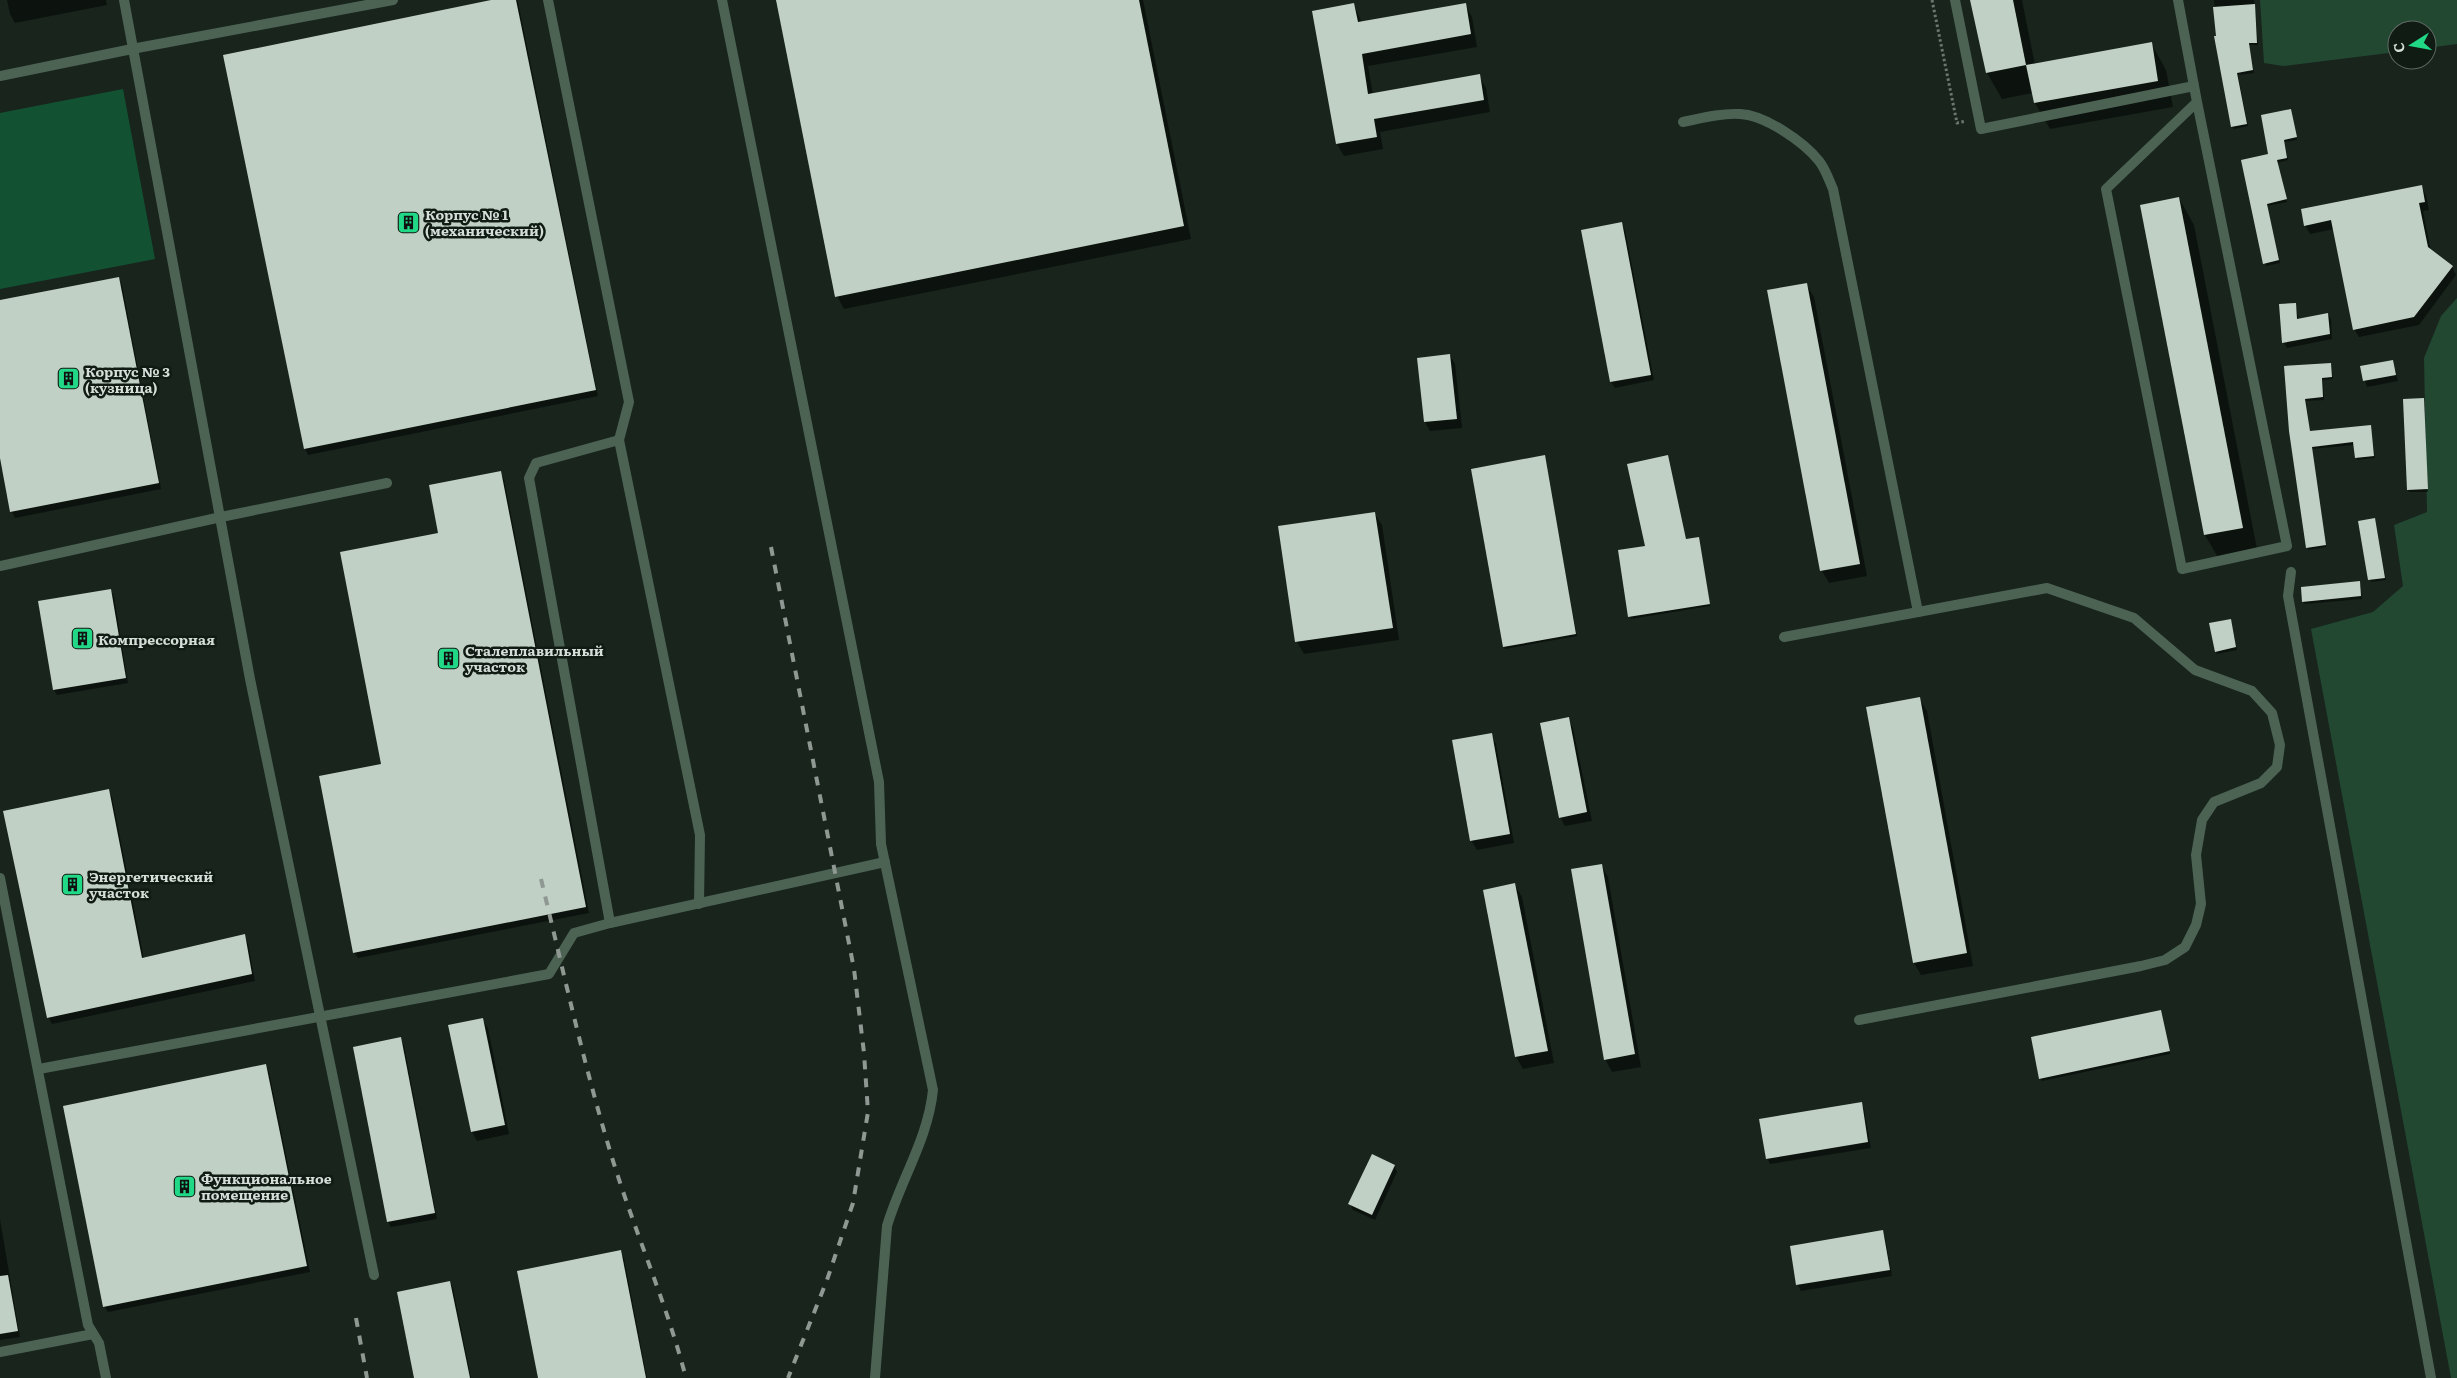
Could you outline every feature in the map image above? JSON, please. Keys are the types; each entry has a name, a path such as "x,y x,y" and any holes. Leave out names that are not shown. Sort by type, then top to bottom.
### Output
{"lane":[{"path":"124,0 250,679 374,1275"},
{"path":"0,76 132,48 393,0"},
{"path":"548,0 629,402 619,440 700,835 699,904"},
{"path":"722,0 879,782 879,830 933,1090 930,1115 904,1183 894,1203 887,1226 875,1378"},
{"path":"1955,0 1981,129 2194,86"},
{"path":"2178,0 2287,546 2182,569 2106,189 2197,102"},
{"path":"1683,122 1721,115 1742,114 1770,123 1796,140 1820,162 1823,168 1833,189 1918,612"},
{"path":"610,923 529,478 536,463 619,440"},
{"path":"0,566 221,516 387,483"},
{"path":"2291,572 2288,596 2431,1378"},
{"path":"1784,637 2047,588 2134,618 2195,670 2252,691 2272,712 2280,745 2277,767 2261,783 2214,802 2202,820 2196,856 2201,904 2196,925 2185,946 2166,960 1859,1020"},
{"path":"39,1069 549,974 574,933 610,923 885,862"},
{"path":"0,878 88,1325 99,1343 106,1378"},
{"path":"0,1352 93,1334"}],"path":[{"path":"1932,0 1957,123 1979,119"}],"green space":[{"path":"2260,0 2457,0 2457,44 2437,47 2437,20 2387,20 2387,53 2283,66 2264,63"},
{"path":"123,89 155,259 0,289 0,113"},
{"path":"2457,298 2457,1378 2451,1378 2311,629 2373,612 2403,586 2394,525 2427,512 2424,358 2441,316"}],"building":[{"name":"Корпус № 1 (механический)","path":"491,0 516,0 596,390 304,449 223,55"},
{"path":"776,0 1139,0 1184,226 835,297"},
{"path":"1970,0 2013,0 2026,65 1986,73"},
{"path":"1354,3 1358,22 1466,3 1471,34 1362,54 1368,94 1480,74 1484,100 1374,119 1377,137 1336,144 1312,11"},
{"path":"2255,4 2257,43 2249,43 2253,70 2237,73 2247,124 2231,127 2214,36 2216,36 2213,7"},
{"path":"2152,42 2158,81 2034,103 2026,65"},
{"path":"2291,109 2297,137 2284,140 2287,158 2277,160 2287,199 2267,204 2279,260 2263,264 2241,160 2268,154 2261,115"},
{"path":"2422,185 2425,202 2419,203 2428,247 2453,266 2414,317 2353,330 2331,220 2304,226 2301,209"},
{"path":"2179,197 2243,528 2204,535 2140,205"},
{"path":"1622,222 1651,375 1610,382 1581,230"},
{"name":"Корпус № 3 (кузница)","path":"119,277 159,483 10,512 0,458 0,300"},
{"path":"1807,283 1860,564 1820,571 1767,290"},
{"path":"2296,303 2297,319 2328,313 2330,334 2282,343 2279,304"},
{"path":"1450,354 1457,419 1424,422 1417,358"},
{"path":"2393,360 2396,375 2363,381 2360,366"},
{"path":"2331,363 2332,377 2322,378 2323,397 2305,399 2310,431 2371,425 2374,456 2355,458 2353,442 2312,447 2326,545 2306,548 2289,431 2284,366"},
{"path":"2424,398 2428,489 2407,490 2403,399"},
{"path":"1545,455 1576,634 1503,647 1471,469"},
{"path":"1668,455 1686,539 1699,537 1710,604 1628,617 1618,550 1645,546 1627,464"},
{"name":"Сталеплавильный участок","path":"501,471 586,907 353,953 319,776 381,764 340,552 438,533 429,485"},
{"path":"1375,512 1393,628 1295,642 1278,526"},
{"path":"2375,518 2385,578 2368,580 2358,521"},
{"path":"2360,581 2361,596 2302,602 2301,587"},
{"name":"Компрессорная","path":"111,589 126,678 53,690 38,601"},
{"path":"2231,619 2236,647 2215,652 2209,623"},
{"path":"1920,697 1967,953 1913,963 1866,707"},
{"path":"1569,717 1587,812 1559,818 1540,723"},
{"path":"1492,733 1510,834 1470,841 1452,740"},
{"name":"Энергетический участок","path":"109,789 142,958 245,934 252,974 47,1018 3,811"},
{"path":"1602,864 1635,1054 1604,1060 1571,869"},
{"path":"1515,883 1548,1051 1515,1057 1483,890"},
{"path":"2161,1010 2170,1051 2039,1079 2031,1037"},
{"path":"483,1018 505,1125 471,1132 448,1025"},
{"path":"401,1037 435,1213 387,1222 353,1047"},
{"name":"Функциональное помещение","path":"266,1064 307,1266 103,1307 63,1106"},
{"path":"1862,1102 1868,1142 1766,1159 1759,1119"},
{"path":"1372,1154 1395,1165 1372,1215 1348,1204"},
{"path":"1883,1230 1890,1270 1796,1285 1790,1246"},
{"path":"621,1250 646,1378 538,1378 517,1271"},
{"path":"8,1275 18,1331 0,1334 0,1276"},
{"path":"450,1281 470,1378 414,1378 397,1292"}],"railway":[{"path":"771,547 854,969 864,1053 868,1112 853,1203 827,1280 788,1378"},
{"path":"541,879 600,1117 629,1208 669,1321 686,1378"},
{"path":"356,1318 367,1378"}],"place":[{"name":"Корпус № 1 (механический)","path":"409,222"},
{"name":"Корпус № 3 (кузница)","path":"69,379"},
{"name":"Компрессорная","path":"82,639"},
{"name":"Сталеплавильный участок","path":"449,658"},
{"name":"Энергетический участок","path":"73,884"},
{"name":"Функциональное помещение","path":"185,1186"}]}
